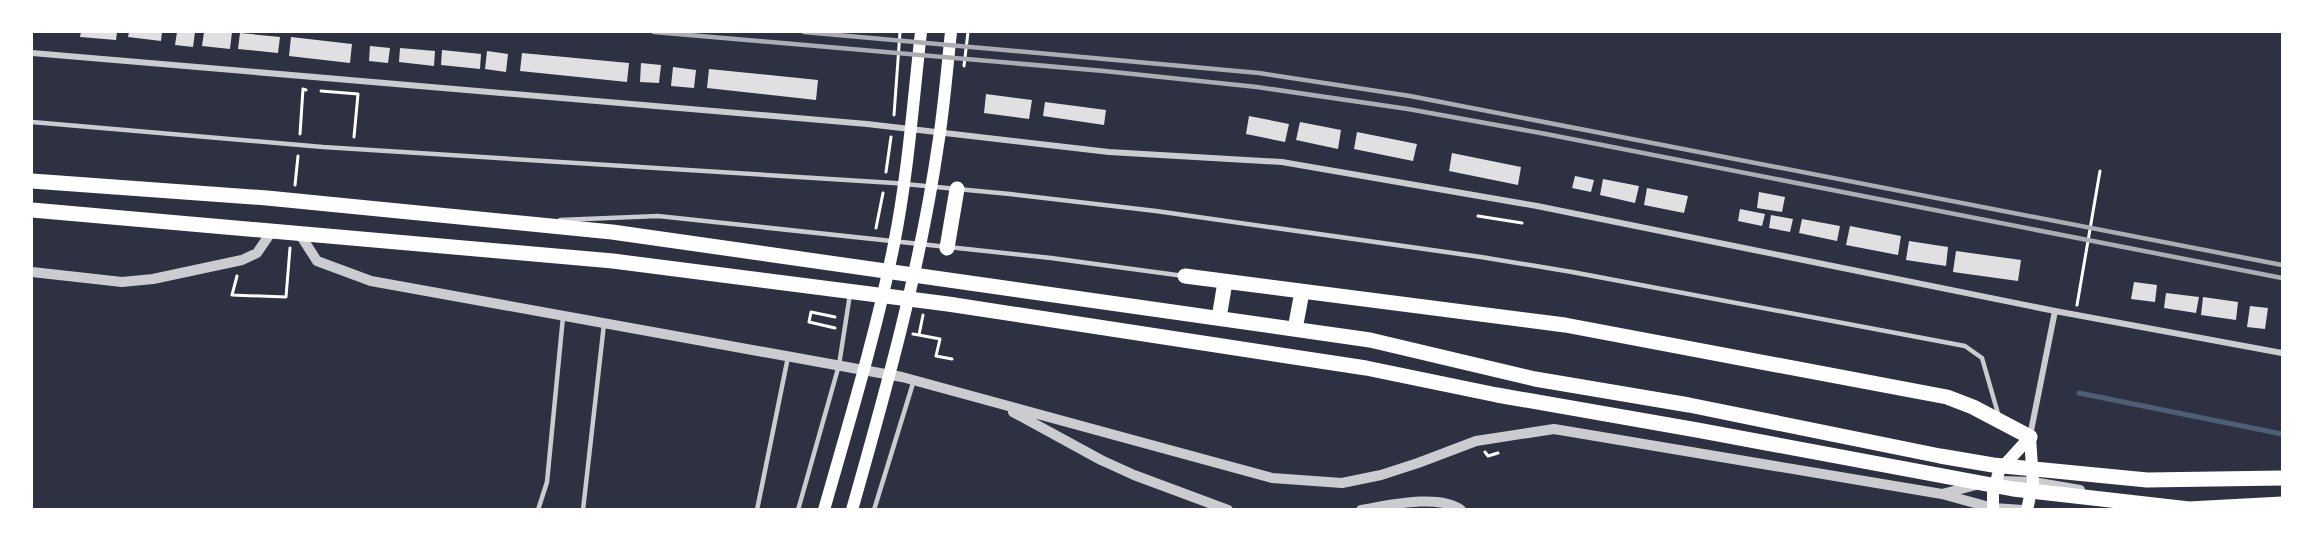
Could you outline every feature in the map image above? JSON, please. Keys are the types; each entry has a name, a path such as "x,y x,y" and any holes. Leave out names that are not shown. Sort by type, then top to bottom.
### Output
{"highway":[{"path":"32,181 267,198 612,232 1370,340 1535,379 1689,405 1993,465 2147,480 2283,478"},
{"path":"947,248 957,189"},
{"path":"32,210 613,261 850,291 1366,368 1497,395 2013,489 2189,509 2283,504"},
{"path":"1185,276 1588,329 1947,397 1973,407 2030,437"},
{"path":"1219,318 1225,282"},
{"path":"1295,329 1302,292"}],"main road":[{"path":"824,510 872,341 894,243 905,174 921,32"},
{"path":"852,510 900,332 922,235 939,144 951,32"},
{"path":"1993,509 1999,471 2030,437"},
{"path":"2025,510 2033,482 2030,437"}],"street":[{"path":"32,53 867,124 1109,152 1282,162 1537,206 2055,311 2283,353"},
{"path":"32,272 122,282 153,279 242,260 257,253 273,231"},
{"path":"299,233 317,261 371,281 914,380 1272,478 1342,483 1418,464 1476,441 1554,429 1942,494 1993,509 2025,510"},
{"path":"2030,437 2055,311"},
{"path":"998,404 1118,468 1228,510"},
{"path":"1942,494 1996,481 2033,482 2202,510"},
{"path":"1361,510 1419,501 1440,503 1461,510"}],"lane":[{"path":"32,122 352,149 957,189 1156,211 1481,257 1584,274 1965,346 1982,358 2001,423"},
{"path":"509,222 658,216 1051,258 1185,276"},
{"path":"798,510 839,365 850,291"},
{"path":"538,510 547,482 563,316"},
{"path":"583,510 604,323"},
{"path":"757,510 788,357"},
{"path":"874,510 914,380"}],"path":[{"path":"303,90 358,94 352,149"},
{"path":"2076,315 2100,171"},
{"path":"1478,216 1522,223"},
{"path":"231,295 286,297"},
{"path":"811,312 809,321 835,328"},
{"path":"919,335 940,339 936,356 952,359"},
{"path":"1488,456 1498,453"}],"building":[{"path":"81,32 117,32 116,40 80,37"},
{"path":"129,32 162,32 161,41 128,37"},
{"path":"177,32 195,32 193,47 175,45"},
{"path":"204,32 232,32 230,49 202,46"},
{"path":"240,33 280,37 278,53 238,49"},
{"path":"291,37 352,44 350,63 289,56"},
{"path":"370,46 390,48 388,63 369,61"},
{"path":"400,48 435,51 434,66 399,62"},
{"path":"442,50 481,54 480,69 441,65"},
{"path":"487,51 508,54 506,72 485,69"},
{"path":"522,53 629,63 627,82 520,71"},
{"path":"641,63 661,65 659,83 640,82"},
{"path":"673,67 696,70 694,88 671,86"},
{"path":"709,69 818,80 816,100 707,88"},
{"path":"986,94 1032,100 1029,119 984,113"},
{"path":"1045,102 1106,110 1104,125 1043,116"},
{"path":"1249,116 1289,124 1285,142 1246,134"},
{"path":"1300,122 1341,130 1338,149 1296,140"},
{"path":"1357,132 1417,144 1413,161 1354,149"},
{"path":"1452,153 1521,167 1518,185 1449,171"},
{"path":"1575,176 1594,180 1591,192 1572,188"},
{"path":"1603,179 1639,186 1635,203 1600,195"},
{"path":"1647,188 1688,196 1684,213 1644,205"},
{"path":"1759,192 1785,197 1782,212 1757,208"},
{"path":"1740,209 1765,214 1762,226 1738,221"},
{"path":"1771,215 1793,219 1790,232 1769,228"},
{"path":"1802,219 1840,226 1837,241 1799,233"},
{"path":"1850,226 1901,236 1898,255 1846,245"},
{"path":"1909,241 1948,247 1946,266 1906,260"},
{"path":"1956,251 2021,260 2018,281 1953,272"},
{"path":"2134,282 2157,285 2155,302 2131,299"},
{"path":"2166,293 2199,297 2196,313 2164,308"},
{"path":"2203,297 2238,302 2236,320 2201,315"},
{"path":"2250,306 2268,308 2265,329 2247,327"}],"waterway":[{"path":"2079,393 2282,434"}],"railway":[{"path":"654,32 1104,71 1257,87 1408,109 2282,278"},
{"path":"804,32 1259,73 1410,96 2282,265"}]}
